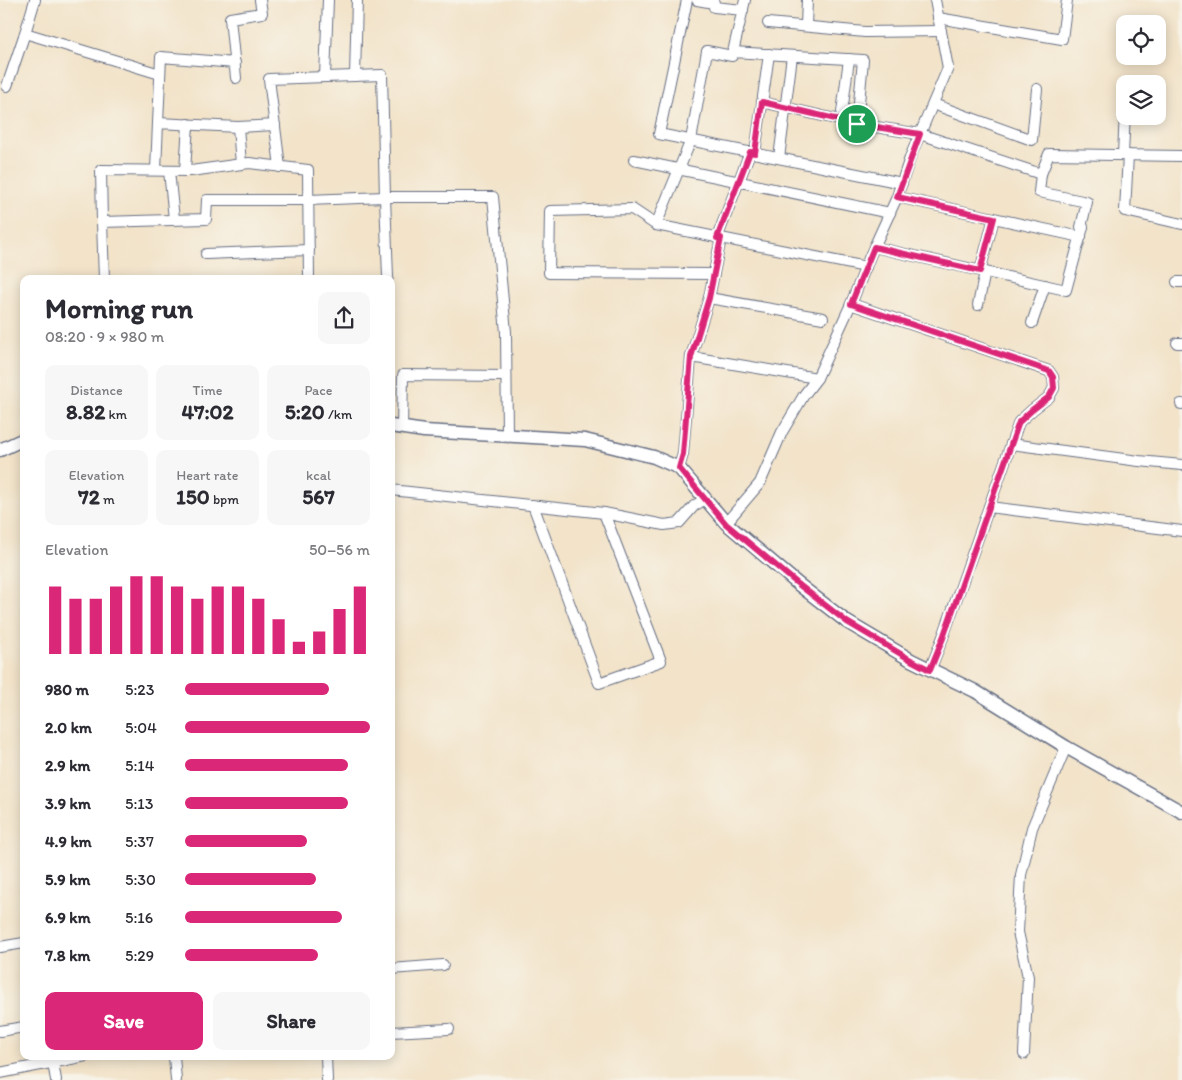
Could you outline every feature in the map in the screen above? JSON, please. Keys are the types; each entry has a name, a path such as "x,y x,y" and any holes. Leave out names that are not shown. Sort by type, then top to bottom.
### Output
{"street":[{"path":"7,86 35,0"},
{"path":"236,78 230,18 262,13 260,0"},
{"path":"325,77 328,0"},
{"path":"355,76 357,0"},
{"path":"688,0 659,134 902,184"},
{"path":"656,225 691,140 708,51 732,56 744,5 714,7 714,3 697,0"},
{"path":"806,26 807,0"},
{"path":"726,524 760,483 782,432 804,395 817,378 897,197 920,134 948,68 935,0"},
{"path":"938,18 1062,39 1067,0"},
{"path":"768,23 865,32 941,31"},
{"path":"25,33 160,74"},
{"path":"733,52 863,60 857,124"},
{"path":"679,468 683,454 691,357 709,298 719,238 739,181 752,152 769,54"},
{"path":"779,158 792,56"},
{"path":"156,170 161,57 235,64"},
{"path":"841,120 849,59"},
{"path":"280,167 269,79 382,75 384,197 388,275"},
{"path":"932,104 1032,140 1037,89"},
{"path":"762,102 857,124 920,134 1040,174"},
{"path":"158,123 238,127 275,125"},
{"path":"185,171 188,124"},
{"path":"1125,125 1125,211 1182,224"},
{"path":"238,127 241,164"},
{"path":"874,247 1066,290 1081,237 1083,227 1081,227 1087,202 1039,192 1040,174 1049,154 1182,156"},
{"path":"634,160 890,213"},
{"path":"104,275 102,170 185,171 249,163 308,170 309,275"},
{"path":"169,171 174,219"},
{"path":"102,222 206,218 207,200 493,197 506,332 507,434"},
{"path":"897,197 1081,237"},
{"path":"714,274 549,273 550,210 632,210 656,225 866,267"},
{"path":"978,305 994,218"},
{"path":"206,254 309,250"},
{"path":"1032,324 1045,286"},
{"path":"709,298 823,318"},
{"path":"851,304 1051,373 1053,377 1054,388 1049,397 1019,422 930,670"},
{"path":"691,357 817,378"},
{"path":"506,376 403,375 397,427 424,431 507,434 585,440 654,457 679,468 726,524 847,622 911,660 975,691 1066,747 1182,812"},
{"path":"0,450 20,441"},
{"path":"1011,444 1139,462 1182,466"},
{"path":"395,490 604,513 664,525 679,524 694,506 704,499"},
{"path":"533,505 599,683 661,661 604,513"},
{"path":"989,507 1182,531"},
{"path":"1024,1054 1028,977 1018,932 1021,875 1032,828 1066,747"},
{"path":"0,947 20,944"},
{"path":"395,969 443,965"},
{"path":"0,1031 20,1028"},
{"path":"395,1032 449,1029"},
{"path":"0,1073 53,1060 56,1080"},
{"path":"174,1060 176,1080"},
{"path":"326,1060 327,1080"}],"route":[{"path":"762,102 857,124 920,134 897,197 994,218 980,271 874,247 851,304 1049,371 1053,377 1054,388 1049,397 1019,422 930,670 847,622 798,584 726,524 679,468 683,454 691,357 709,298 721,238 717,238 750,152 755,153 762,102"}]}
